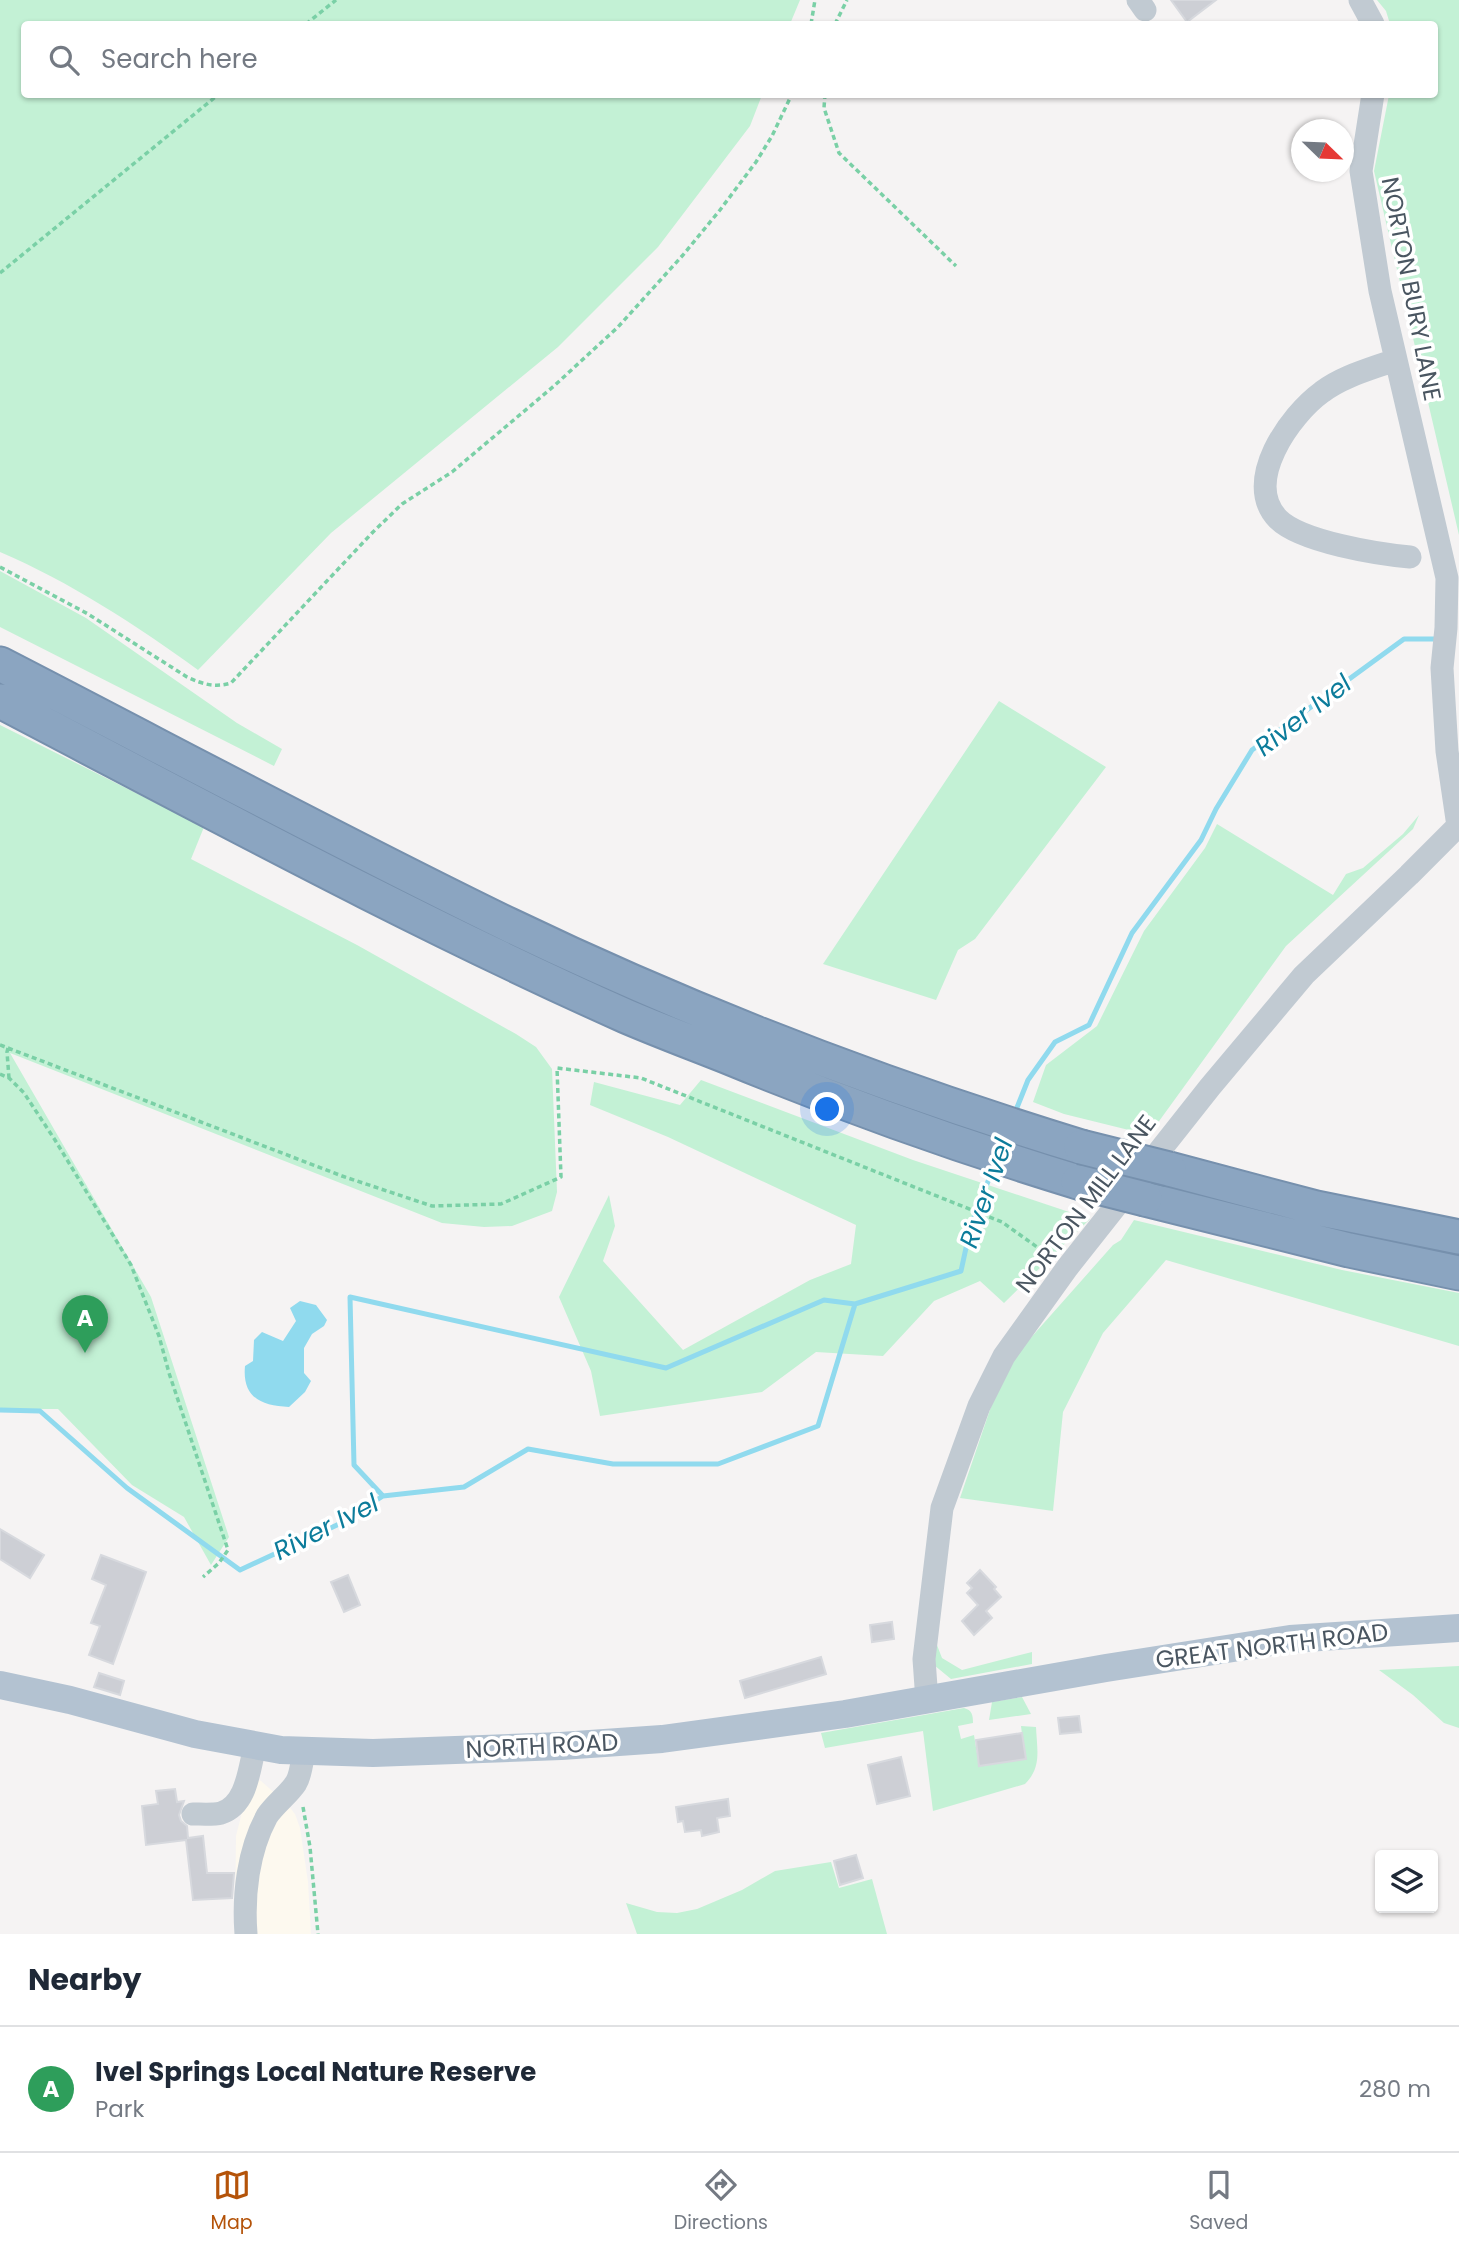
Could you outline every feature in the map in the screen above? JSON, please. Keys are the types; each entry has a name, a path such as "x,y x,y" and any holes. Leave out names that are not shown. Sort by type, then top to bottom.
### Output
{"highway":[{"path":"0,664 498,919 727,1022 852,1071 1081,1147 1316,1208 1459,1237"},
{"path":"0,701 495,955 629,1017 835,1101 956,1144 1078,1182 1349,1250 1459,1273"}],"main road":[{"name":"GREAT NORTH ROAD","path":"1086,1672 1290,1639 1459,1628"},
{"name":"NORTH ROAD","path":"0,1685 70,1700 195,1734 254,1746 373,1754 662,1739 927,1701 1086,1672"}],"street":[{"path":"1360,0 1371,21"},
{"name":"NORTON BURY LANE","path":"1372,98 1361,171 1380,290 1447,578 1442,668 1447,751 1458,826"},
{"path":"1395,360 1341,380 1323,390 1307,404 1283,434 1273,452 1265,484 1272,512 1293,529 1363,550 1410,557"},
{"name":"NORTON MILL LANE","path":"927,1701 924,1659 942,1508 979,1406 1004,1356 1067,1268 1209,1087 1304,975 1458,826"},
{"path":"193,1814 220,1813 231,1807 240,1797 245,1788 254,1746"},
{"path":"246,1934 249,1868 256,1839 269,1813 298,1780 304,1751"}],"path":[{"path":"310,21 336,0"},
{"path":"812,21 815,0"},
{"path":"836,21 847,0"},
{"path":"0,273 214,98"},
{"path":"0,567 88,614 187,677 202,684 220,686 231,683 402,504 452,472 554,386 618,327 683,255 749,172 772,136 790,98"},
{"path":"825,98 824,108 839,153 956,266"},
{"path":"0,1045 342,1176 432,1206 501,1204 561,1177 557,1068 641,1078 1002,1222 1067,1268"},
{"path":"8,1048 9,1078"},
{"path":"0,1074 9,1078 24,1093 131,1265 159,1336 228,1549 219,1563 203,1577"},
{"path":"298,1780 310,1847 318,1934"}],"shaded area":[{"path":"251,1777 261,1781 295,1814 300,1828 308,1882 311,1934 235,1934 236,1836"}],"green space":[{"path":"0,0 800,0 791,21 21,21 21,98 761,98 750,126 658,247 558,347 331,533 198,670 102,605 0,552"},
{"path":"1377,0 1459,0 1459,535 1374,171 1388,98 1438,98 1438,21 1389,21 1386,11"},
{"path":"0,571 86,618 237,723 282,749 274,766 0,627"},
{"path":"999,701 1106,767 975,939 958,950 936,1000 823,964"},
{"path":"0,725 204,827 191,859 357,945 516,1034 536,1047 552,1069 557,1192 552,1211 512,1226 484,1227 442,1223 10,1053 151,1297 229,1537 211,1565 184,1517 132,1485 58,1409 0,1409"},
{"path":"1419,815 1413,829 1286,946 1149,1135 1064,1114 1033,1102 1046,1065 1097,1026 1144,931 1205,848 1217,824 1333,895 1346,874 1363,868 1403,834"},
{"path":"701,1080 913,1160 1090,1219 1004,1303 980,1281 934,1301 883,1356 816,1352 762,1392 600,1416 591,1371 559,1297 609,1195 615,1226 603,1261 683,1350 810,1280 851,1264 856,1225 668,1137 590,1105 594,1082 680,1105"},
{"path":"1134,1220 1342,1270 1459,1293 1459,1346 1166,1260 1103,1333 1063,1412 1053,1511 960,1498 996,1392 1013,1358 1113,1245 1121,1240"},
{"path":"935,1640 942,1658 962,1670 1032,1652 1032,1664 951,1679 934,1665"},
{"path":"1459,1666 1459,1728 1444,1723 1413,1695 1379,1670"},
{"path":"1022,1697 1031,1714 989,1720 992,1702"},
{"path":"964,1708 972,1713 973,1723 958,1726 961,1739 974,1735 979,1766 1025,1759 1021,1726 1036,1727 1036,1765 1025,1784 933,1811 923,1731 825,1748 821,1733"},
{"path":"831,1862 839,1888 872,1879 887,1934 637,1934 626,1903 657,1912 677,1913 697,1909 742,1890 775,1871"}],"water":[{"path":"300,1301 316,1305 327,1320 324,1326 312,1334 304,1348 304,1373 311,1381 305,1392 289,1407 270,1405 255,1398 250,1392 245,1366 253,1361 254,1340 262,1332 283,1341 296,1321 290,1308"}],"building":[{"path":"1171,0 1216,0 1188,21"},
{"path":"0,1529 44,1555 30,1578 0,1559"},
{"path":"101,1555 146,1572 113,1664 89,1655 100,1626 91,1623 106,1585 92,1579"},
{"path":"980,1570 996,1587 994,1589 1001,1597 986,1611 992,1618 974,1635 962,1621 978,1605 967,1593 972,1588 967,1583"},
{"path":"348,1575 360,1605 344,1612 331,1582"},
{"path":"892,1622 894,1639 872,1642 870,1625"},
{"path":"821,1657 826,1674 745,1698 740,1681"},
{"path":"99,1673 124,1681 120,1695 94,1687"},
{"path":"1079,1716 1081,1732 1060,1734 1058,1718"},
{"path":"1022,1733 1026,1759 979,1766 976,1740"},
{"path":"901,1757 910,1796 877,1804 868,1765"},
{"path":"175,1789 177,1802 184,1801 179,1815 187,1826 188,1838 203,1836 207,1873 234,1873 232,1898 193,1900 186,1840 146,1845 142,1806 158,1804 156,1791"},
{"path":"728,1799 730,1816 717,1818 719,1832 702,1836 701,1830 685,1832 683,1821 678,1822 676,1807"},
{"path":"856,1855 863,1878 840,1885 834,1861"}],"waterway":[{"name":"River Ivel","path":"1014,1115 1028,1080 1055,1042 1089,1025 1132,933 1201,840 1216,809 1252,750 1404,639 1438,639"},
{"name":"River Ivel","path":"0,1410 40,1411 127,1488 240,1570 337,1525 383,1496 464,1487 528,1449 613,1464 718,1464 818,1426 855,1304 961,1271 971,1225 994,1166"},
{"path":"383,1496 354,1465 350,1297 666,1368 824,1300 855,1304"}],"place":[{"name":"Ivel Springs Local Nature Reserve","path":"85,1353"}]}
